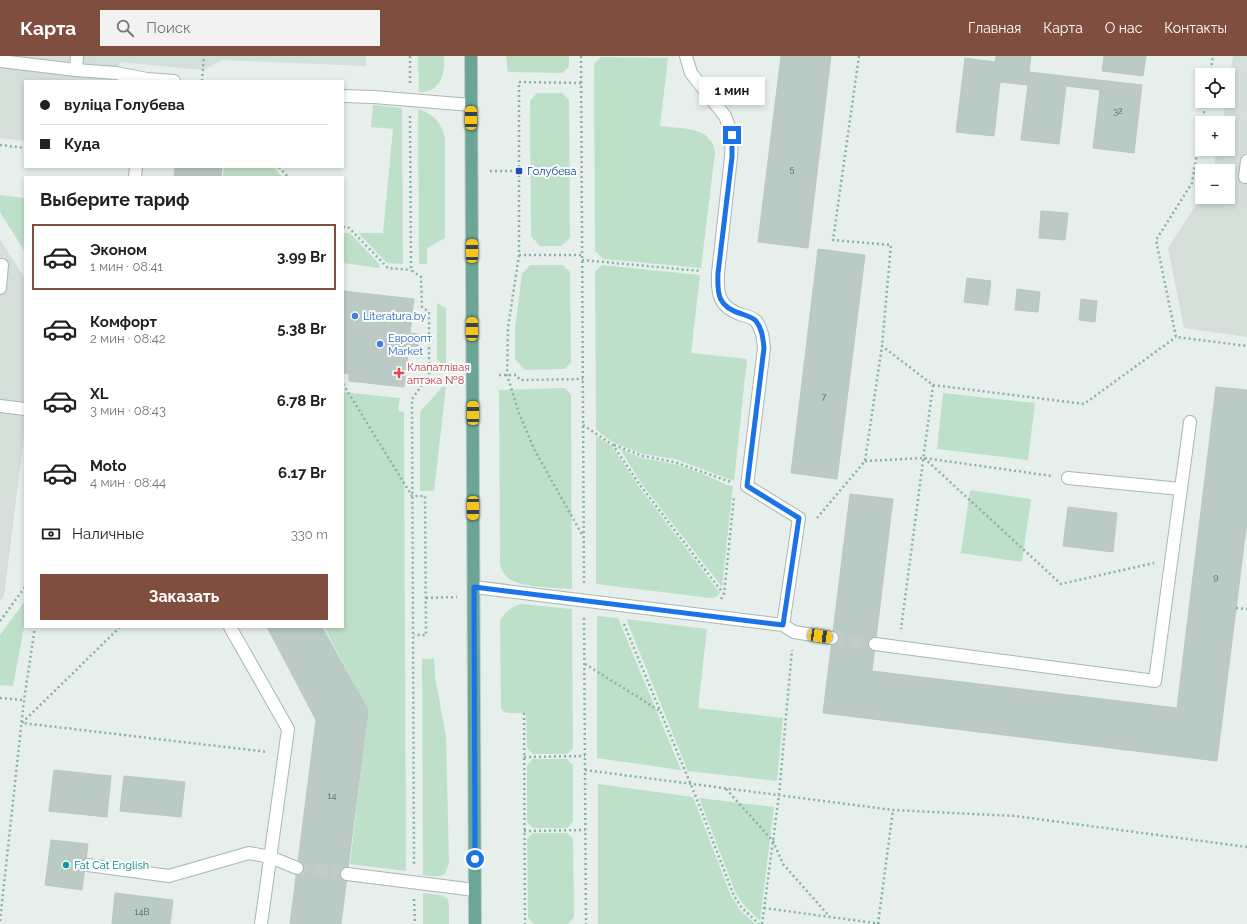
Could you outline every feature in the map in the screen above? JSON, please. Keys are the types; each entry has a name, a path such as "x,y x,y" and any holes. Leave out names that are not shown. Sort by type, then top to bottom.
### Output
{"main road":[{"path":"471,56 475,924"}],"lane":[{"path":"76,70 77,56"},
{"path":"686,56 691,73 725,116 732,135 732,157 718,273 718,290 724,305 733,312 752,318 756,322 763,336 764,348 747,486 799,518 783,625"},
{"path":"0,61 116,73 147,80"},
{"path":"344,96 471,105"},
{"path":"1247,161 1245,177 1247,177"},
{"path":"0,265 2,265 0,288"},
{"path":"0,406 24,409"},
{"path":"875,644 1156,681 1190,422"},
{"path":"1068,478 1181,489"},
{"path":"474,592 616,604 783,625 794,632 832,638"},
{"path":"231,628 288,729 261,924"},
{"path":"88,865 169,876 249,854 270,857 297,868"},
{"path":"347,874 475,890"}],"path":[{"path":"202,80 204,56"},
{"path":"410,56 411,270"},
{"path":"581,56 586,924"},
{"path":"799,518 815,521 866,461 882,346 891,245 833,240 859,56"},
{"path":"1211,68 1213,56"},
{"path":"581,83 519,82 519,255 508,328 507,375 519,413 534,449 584,539"},
{"path":"0,145 24,148"},
{"path":"1176,336 1156,240 1192,183 1196,156"},
{"path":"280,168 287,176"},
{"path":"471,170 519,171"},
{"path":"344,227 348,228 388,268 411,270 421,277 422,307 429,312 429,375 412,399 415,924"},
{"path":"519,255 582,255"},
{"path":"582,260 718,273"},
{"path":"882,346 934,385 1084,404 1176,336 1247,346"},
{"path":"499,375 516,375 520,380 583,379"},
{"path":"898,647 934,385"},
{"path":"344,386 412,496"},
{"path":"583,425 613,445 643,456 674,462 704,472 727,482 747,486"},
{"path":"613,445 640,485 724,594"},
{"path":"866,461 924,458 1068,478"},
{"path":"924,458 1061,584 1172,559"},
{"path":"412,496 425,496 426,635 414,635"},
{"path":"0,621 24,588"},
{"path":"426,598 474,592"},
{"path":"616,604 691,784 734,896 742,908 760,924 764,908 779,795 794,632"},
{"path":"1236,608 1247,609"},
{"path":"0,921 24,700 35,628"},
{"path":"22,723 119,628"},
{"path":"584,664 661,712"},
{"path":"0,698 24,700"},
{"path":"524,713 525,924"},
{"path":"22,723 284,754"},
{"path":"524,757 585,756"},
{"path":"585,770 893,810 1015,816 1247,847"},
{"path":"726,789 773,841 783,864 830,917"},
{"path":"878,924 893,810"},
{"path":"524,831 586,830"},
{"path":"764,908 882,924"}],"shaded area":[{"path":"0,56 366,56 366,66 223,60 203,70 120,62 115,80 24,80 24,141 0,138"},
{"path":"1233,56 1247,56 1247,337 1184,328 1168,248 1196,204 1235,204 1235,164 1214,164 1216,156 1235,156 1235,116 1223,116 1225,108 1235,108 1235,68 1231,68"},
{"path":"0,239 24,277 24,438 4,596 0,601"}],"green space":[{"path":"418,56 444,56 444,69 437,86 426,91 419,92"},
{"path":"506,56 569,56 569,67 562,73 508,72"},
{"path":"601,57 668,58 660,126 694,130 708,137 712,143 715,152 701,268 603,259 595,251 594,64"},
{"path":"537,93 562,93 569,100 570,238 561,246 540,246 531,236 530,101"},
{"path":"373,105 402,108 403,264 387,263 358,233 383,233 393,129 371,127"},
{"path":"418,109 428,113 436,119 445,138 445,238 427,248 427,264 419,264"},
{"path":"224,168 274,168 281,176 223,176"},
{"path":"0,195 24,198 24,250 0,212"},
{"path":"344,233 350,233 379,264 379,268 344,263"},
{"path":"530,265 563,265 570,272 571,362 565,369 525,370 515,359 515,328 522,274"},
{"path":"602,265 700,275 691,353 747,359 734,481 675,459 643,454 614,443 596,430 595,272"},
{"path":"437,303 446,308 446,364 442,364 437,359"},
{"path":"442,387 446,387 434,491 420,491 420,412"},
{"path":"565,388 571,395 572,589 541,587 518,583 505,575 501,568 500,562 499,390"},
{"path":"344,392 400,398 398,411 404,412 406,871 350,864 368,710 325,628 344,628"},
{"path":"943,393 1035,403 1028,460 937,449"},
{"path":"596,436 612,446 639,487 720,593 716,597 710,598 596,584"},
{"path":"620,449 642,458 674,464 733,486 722,587 642,484"},
{"path":"970,490 1031,499 1022,562 961,553"},
{"path":"24,602 24,627 13,686 0,685 0,635"},
{"path":"521,604 572,609 573,748 567,754 533,754 527,748 526,713 506,713 501,709 500,621 509,610"},
{"path":"597,616 618,618 681,770 597,758"},
{"path":"626,619 707,629 698,708 783,718 777,781 688,771"},
{"path":"422,659 434,659 435,677 446,736 449,863 445,874 437,876 423,875"},
{"path":"533,759 567,759 573,765 573,822 567,828 533,828 527,822 527,765"},
{"path":"598,784 693,797 731,896 740,910 755,924 598,924"},
{"path":"699,798 774,807 760,921 744,905 736,894"},
{"path":"533,833 567,833 573,839 574,917 568,924 534,924 528,918 527,839"},
{"path":"423,893 440,895 447,898 449,904 449,924 423,924"}],"building":[{"path":"781,56 831,56 808,248 758,242"},
{"path":"996,56 1031,56 1029,72 1142,85 1134,153 1093,148 1100,90 1066,86 1059,144 1021,140 1028,85 1000,82 994,136 956,132 965,58 995,62"},
{"path":"1104,56 1146,56 1143,76 1102,71"},
{"path":"175,168 222,168 221,176 174,176"},
{"path":"1041,211 1068,213 1065,240 1039,238"},
{"path":"818,249 865,255 837,479 791,473"},
{"path":"967,278 991,281 988,305 964,302"},
{"path":"1017,289 1040,292 1038,312 1015,310"},
{"name":"Евроопт Market","path":"344,291 414,299 410,333 419,334 417,355 408,354 404,387 349,381 349,374 344,373"},
{"path":"1081,299 1097,301 1095,322 1079,320"},
{"path":"1216,387 1247,390 1247,521 1217,761 823,713 850,494 893,499 872,671 1177,708"},
{"path":"1068,507 1117,513 1113,552 1063,546"},
{"path":"268,628 323,628 368,710 341,924 290,924 316,720"},
{"path":"54,770 111,776 107,817 49,811"},
{"path":"124,776 185,782 181,817 120,811"},
{"name":"Fat Cat English","path":"51,840 88,844 82,890 45,885"},
{"path":"115,893 173,900 170,924 112,924"}],"tunnel":[{"path":"832,638 875,644"},
{"path":"297,868 347,874"}],"place":[{"name":"Голубева","path":"519,171"},
{"name":"Literatura.by","path":"355,316"},
{"name":"Евроопт Market","path":"380,344"},
{"name":"Клапатлівая аптэка №8","path":"399,373"},
{"name":"Fat Cat English","path":"66,865"}],"route":[{"path":"475,859 474,587 783,625 799,518 747,486 764,348 763,336 759,326 752,318 728,309 722,301 718,290 718,273 732,157 732,135"}]}
